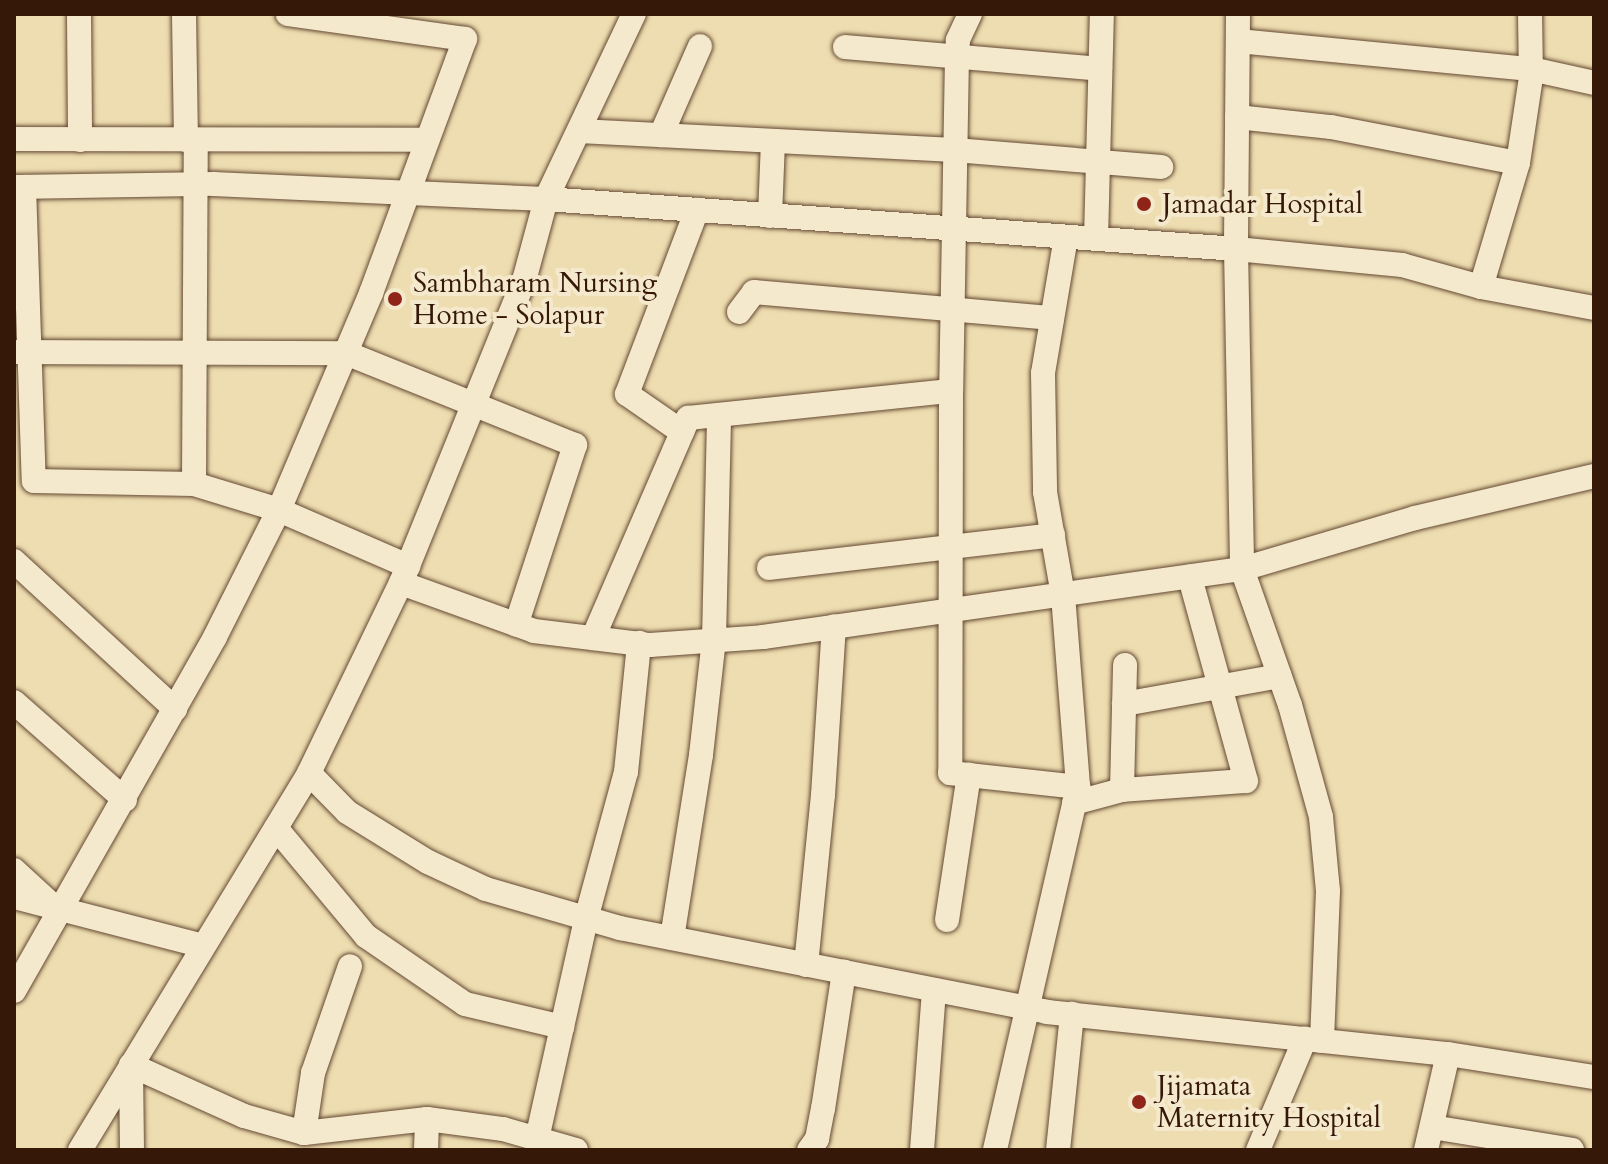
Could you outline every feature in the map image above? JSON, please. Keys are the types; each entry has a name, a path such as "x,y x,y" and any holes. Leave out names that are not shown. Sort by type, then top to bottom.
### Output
{"street":[{"path":"79,14 80,140"},
{"path":"184,14 195,184 194,484"},
{"path":"14,991 125,800 279,510 346,353 465,39 288,14"},
{"path":"80,1150 309,773 405,574 525,277 546,199 634,14"},
{"path":"970,14 958,40 957,56 948,609 950,773 1076,795 1246,781 1190,577"},
{"path":"1096,239 1102,14"},
{"path":"1238,14 1236,249 1242,569 1280,676 1321,817 1328,891 1314,1040 1258,1150"},
{"path":"1481,287 1518,163 1531,69 1530,14"},
{"path":"1238,41 1531,69 1594,83"},
{"path":"661,135 700,46"},
{"path":"845,47 1100,69"},
{"path":"1237,117 1331,127 1518,163"},
{"path":"579,131 955,150 1161,167"},
{"path":"14,139 427,140"},
{"path":"770,216 773,141"},
{"path":"1594,308 1481,287 1402,265 1236,249 546,199 195,184 19,187 22,352 34,481 194,484 279,510 405,574 534,631 639,643 714,640 1190,577 1242,569 1415,518 1594,476"},
{"path":"682,432 627,394 697,210"},
{"path":"995,1150 1076,795 1063,595 1045,492 1043,373 1066,237"},
{"path":"739,312 754,292 1052,318"},
{"path":"22,352 346,353 575,445 516,625"},
{"path":"593,638 688,418 951,391"},
{"path":"672,938 714,640 719,415"},
{"path":"769,568 1053,535"},
{"path":"14,561 175,709"},
{"path":"806,965 823,795 834,626"},
{"path":"537,1139 586,919 626,772 639,643"},
{"path":"1122,790 1125,665"},
{"path":"1124,704 1280,676"},
{"path":"14,702 125,800"},
{"path":"309,773 347,812 428,862 486,889 586,919 1028,1008 1448,1054 1594,1077"},
{"path":"947,920 969,775"},
{"path":"276,828 366,936 465,1004 562,1027"},
{"path":"14,870 59,909"},
{"path":"14,897 203,946"},
{"path":"304,1133 313,1073 350,966"},
{"path":"809,1150 817,1139 823,1109 844,972"},
{"path":"922,1150 934,990"},
{"path":"1058,1150 1072,1014"},
{"path":"1448,1054 1429,1139 1572,1150"},
{"path":"131,1065 244,1116 333,1140 427,1119 503,1129 576,1150"},
{"path":"131,1065 132,1150"},
{"path":"426,1150 427,1119"}],"place":[{"name":"Jamadar Hospital","path":"1144,204"},
{"name":"Sambharam Nursing Home - Solapur","path":"395,299"},
{"name":"Jijamata Maternity Hospital","path":"1139,1102"}]}
